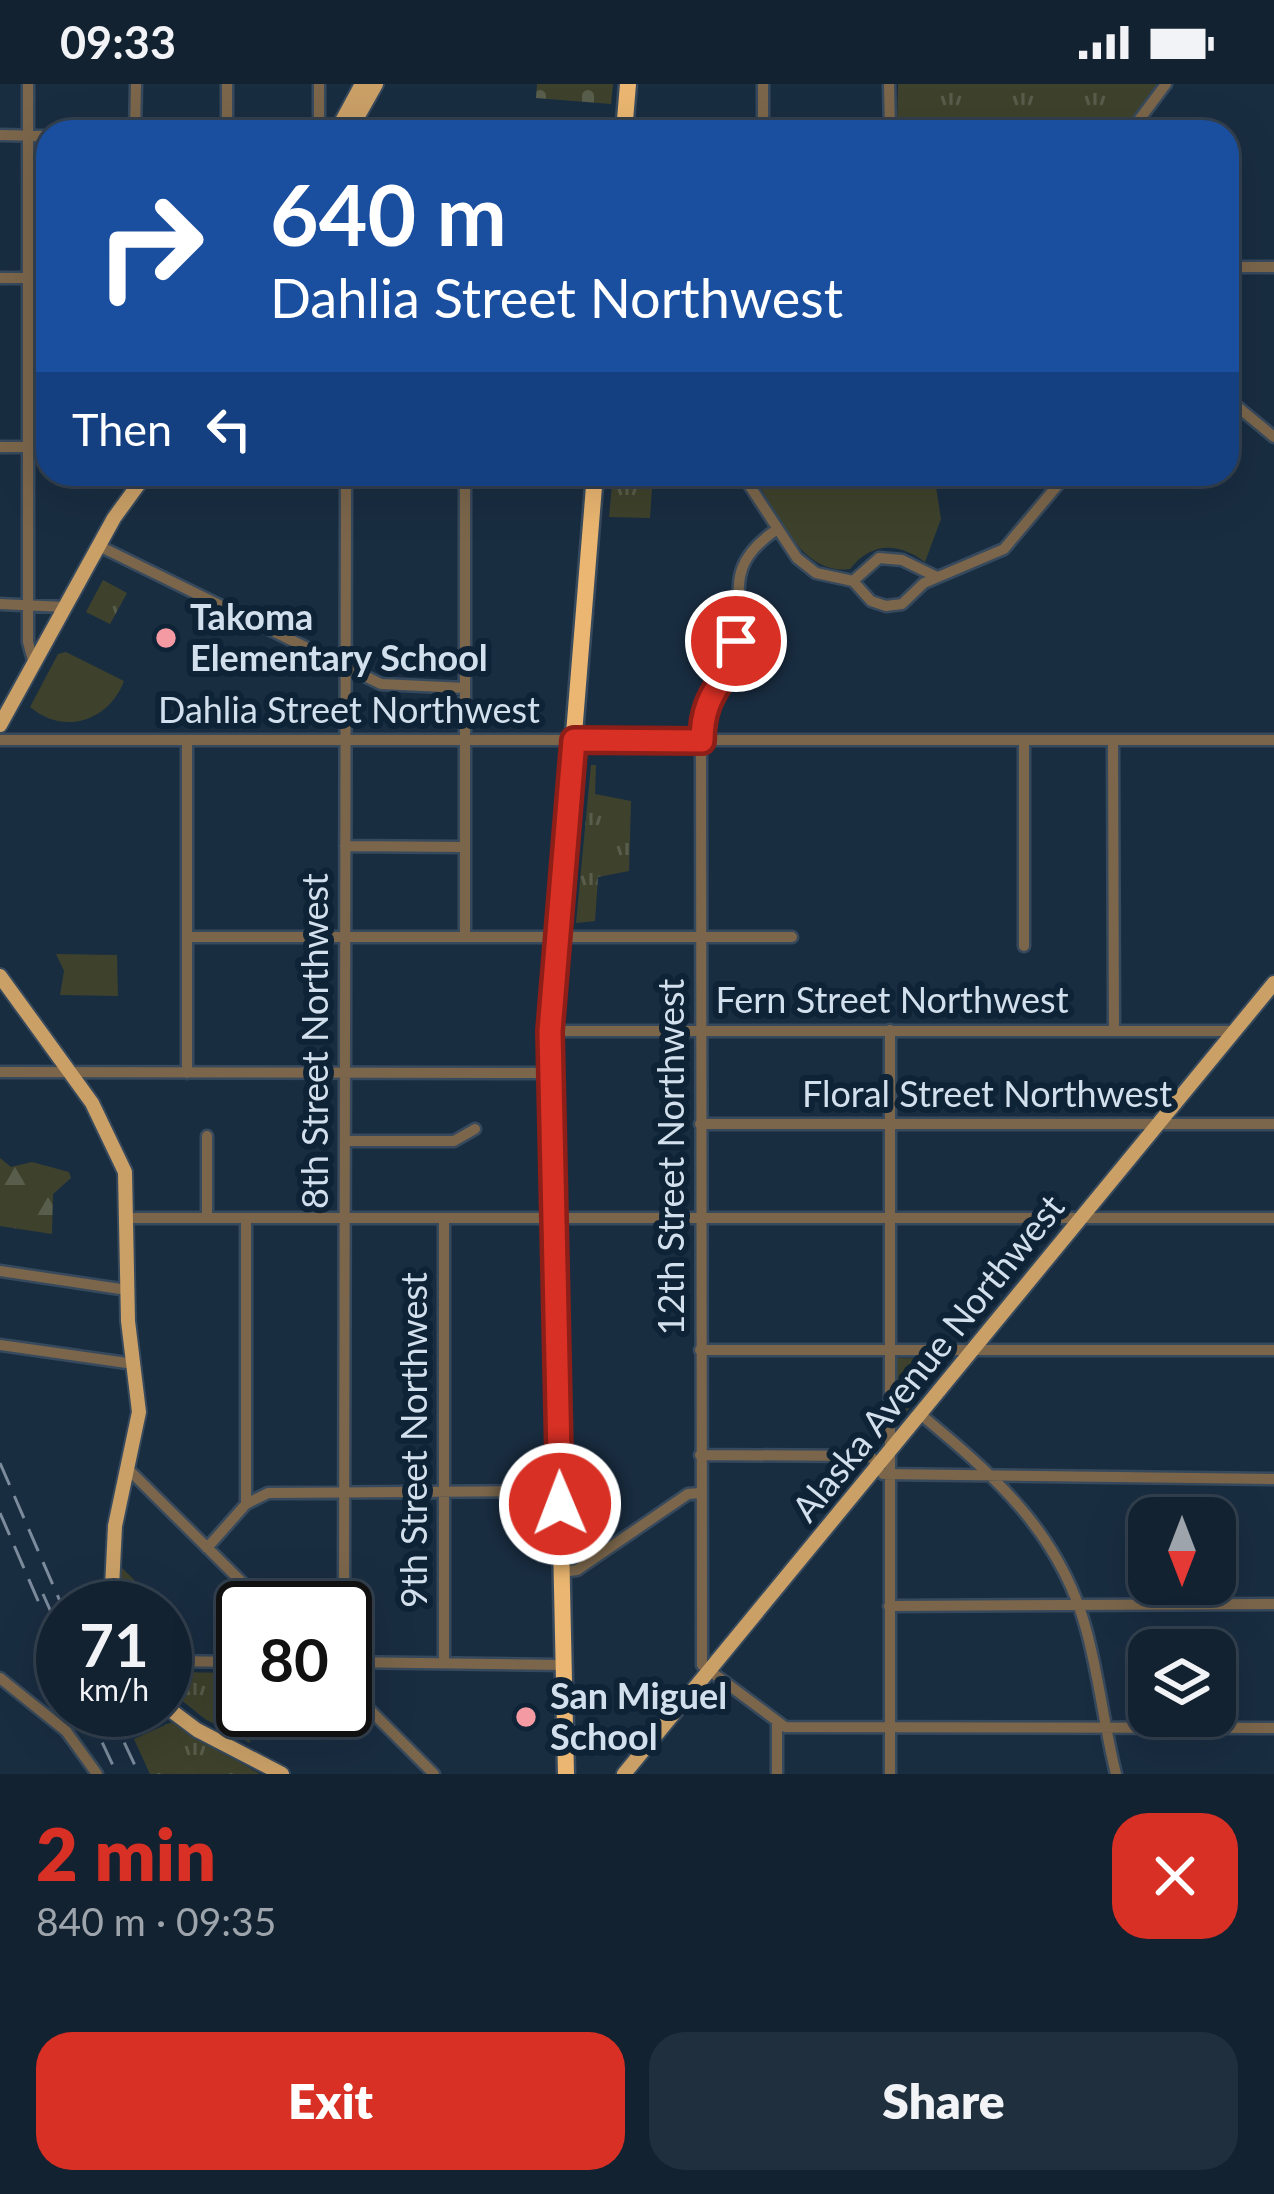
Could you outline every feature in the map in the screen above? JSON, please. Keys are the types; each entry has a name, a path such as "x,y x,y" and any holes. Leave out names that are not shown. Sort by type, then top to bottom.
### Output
{"highway":[{"path":"625,120 628,84"},
{"path":"566,1774 550,1031 594,486"}],"main road":[{"path":"342,120 362,84"},
{"path":"356,120 376,84"},
{"path":"0,725 99,546 138,486"},
{"path":"0,976 70,1072 123,1163 127,1290 139,1412 111,1550 111,1581"},
{"name":"Alaska Avenue Northwest","path":"624,1772 883,1465 1274,982"},
{"path":"192,1722 282,1774"}],"street":[{"path":"28,84 28,604 34,664"},
{"path":"136,84 136,120"},
{"path":"227,84 227,120"},
{"path":"319,84 319,120"},
{"path":"763,84 763,120"},
{"path":"890,84 890,120"},
{"path":"1139,120 1166,84"},
{"path":"0,136 36,136"},
{"path":"1239,267 1274,267"},
{"path":"0,278 36,278"},
{"path":"1239,408 1274,437"},
{"path":"0,447 36,447"},
{"name":"8th Street Northwest","path":"344,1581 346,486"},
{"path":"465,486 465,937"},
{"path":"750,486 776,530 806,566 853,581 872,602 886,606 902,604 921,582 1004,549 1057,486"},
{"name":"12th Street Northwest","path":"708,1671 701,1660 702,741 706,701 734,658 740,569 752,548 776,530"},
{"path":"99,546 389,686 465,688"},
{"path":"853,581 879,558 902,560 921,582"},
{"path":"0,604 65,608"},
{"name":"Dahlia Street Northwest","path":"0,740 1274,740"},
{"path":"187,740 187,1072"},
{"path":"1024,741 1024,946"},
{"path":"1113,741 1114,1030"},
{"path":"345,846 464,847"},
{"path":"187,937 792,937"},
{"path":"890,1030 889,1349 883,1465 890,1774"},
{"name":"Fern Street Northwest","path":"550,1031 1234,1030"},
{"path":"0,1072 550,1072"},
{"name":"Floral Street Northwest","path":"700,1124 1274,1124"},
{"path":"345,1141 454,1142 475,1129"},
{"path":"207,1136 207,1218"},
{"path":"126,1218 1274,1218"},
{"path":"246,1218 246,1504"},
{"name":"9th Street Northwest","path":"444,1218 444,1662"},
{"path":"0,1270 127,1290"},
{"path":"0,1345 134,1364"},
{"path":"700,1349 1274,1350"},
{"path":"920,1414 998,1479 1045,1536 1079,1606 1116,1774"},
{"path":"700,1455 868,1456 883,1465 998,1479 1274,1479"},
{"path":"128,1469 241,1581"},
{"path":"207,1548 246,1504 275,1492 560,1491"},
{"path":"562,1572 577,1570 688,1494 700,1492"},
{"path":"889,1606 1274,1604"},
{"path":"372,1662 563,1665"},
{"path":"708,1671 777,1724 1274,1728"},
{"path":"0,1678 66,1731 97,1774"},
{"path":"372,1712 434,1774"},
{"path":"777,1724 777,1774"}],"green space":[{"path":"537,84 613,84 611,104 536,98"},
{"path":"898,84 1160,84 1133,120 897,120"},
{"path":"612,486 652,486 650,518 609,517"},
{"path":"936,486 941,519 925,562 905,551 885,548 867,554 850,569 834,569 819,564 795,542 760,487"},
{"path":"103,580 127,593 110,624 86,612"},
{"path":"66,652 124,681 108,706 84,720 57,721 30,707 58,654"},
{"path":"591,765 596,765 595,794 631,801 629,871 598,877 595,921 576,923"},
{"path":"56,954 117,955 118,996 60,995 64,971"},
{"path":"0,1158 11,1167 32,1162 69,1172 71,1178 53,1194 52,1234 0,1226"},
{"path":"896,1358 949,1359 898,1422"},
{"path":"122,1568 135,1581 117,1581 117,1569"},
{"path":"192,1672 216,1673 216,1725 192,1709"},
{"path":"192,1734 260,1774 150,1774 134,1739"}],"railway":[{"path":"0,1463 51,1581"},
{"path":"0,1513 36,1596"},
{"path":"100,1737 117,1774"},
{"path":"122,1737 139,1774"}],"place":[{"name":"Takoma Elementary School","path":"166,638"},
{"name":"San Miguel School","path":"526,1717"}],"route":[{"path":"560,1504 550,1031 574,740 702,741 706,701 729,668 736,641"}]}
